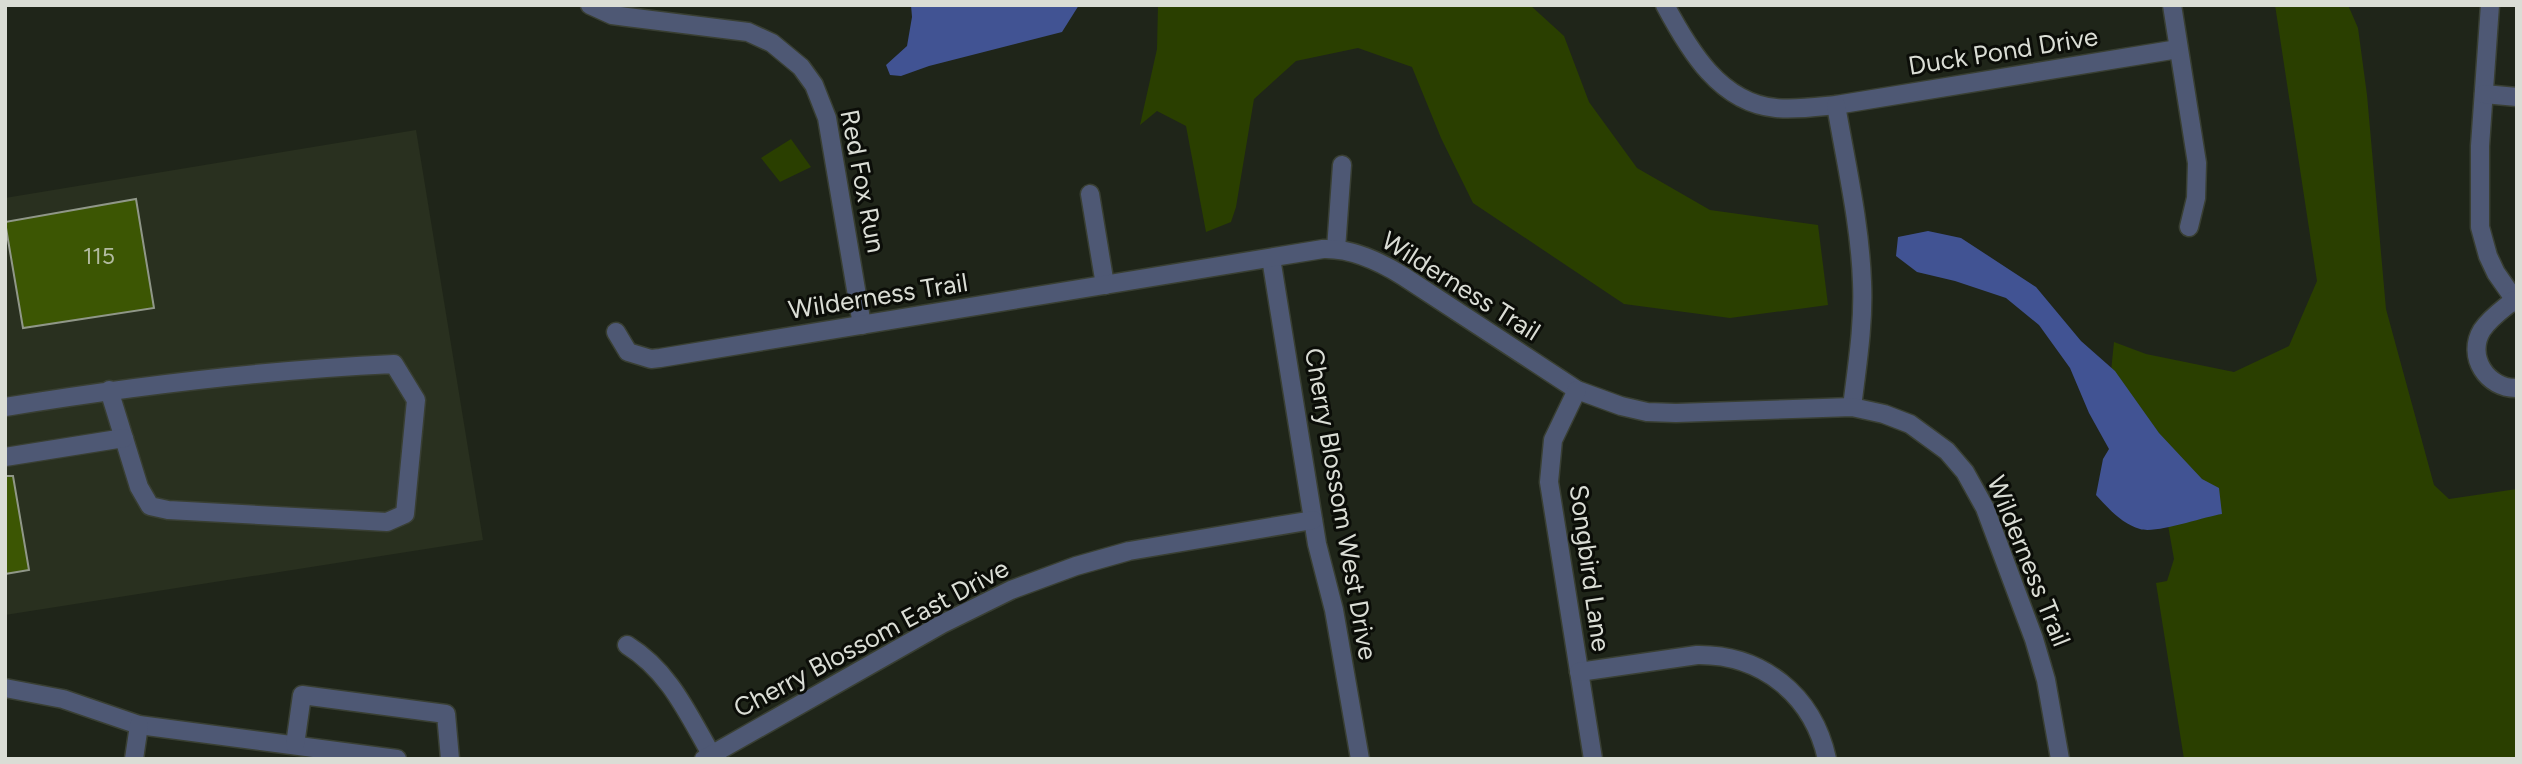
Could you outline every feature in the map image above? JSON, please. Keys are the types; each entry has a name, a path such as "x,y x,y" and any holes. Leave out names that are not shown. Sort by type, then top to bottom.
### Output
{"street":[{"name":"Red Fox Run","path":"590,5 612,15 748,32 772,43 801,67 814,85 827,118 862,325"},
{"name":"Duck Pond Drive","path":"1665,5 1704,67 1729,91 1756,104 1774,108 1836,106 2178,49"},
{"path":"2172,5 2197,163 2196,198 2189,227"},
{"path":"2490,5 2479,180 2480,227 2496,273 2515,301 2484,328 2477,341 2476,351 2480,367 2491,380 2517,388"},
{"path":"2484,94 2517,97"},
{"path":"1836,106 1854,212 1862,281 1863,302 1853,407"},
{"path":"1336,248 1342,165"},
{"path":"1090,194 1105,285"},
{"name":"Wilderness Trail","path":"616,332 628,352 650,359 1336,248 1358,254 1393,269 1577,390 1621,406 1647,412 1676,414 1853,407 1884,414 1910,424 1929,436 1947,451 1975,488 1985,508 2041,662 2060,759"},
{"name":"Cherry Blossom West Drive","path":"1271,258 1313,520 1336,622 1360,759"},
{"path":"5,407 109,390 321,368 394,364 416,400 405,514 387,522 168,510 150,506 139,487 109,390"},
{"name":"Songbird Lane","path":"1577,390 1553,440 1549,482 1593,759"},
{"path":"5,457 124,438"},
{"name":"Cherry Blossom East Drive","path":"707,756 942,624 1010,590 1076,566 1129,551 1313,520"},
{"path":"627,645 659,669 677,695 707,756"},
{"path":"1579,673 1688,656 1712,655 1741,660 1774,676 1799,701 1817,728 1827,759"},
{"path":"5,688 63,699 139,725 257,750 295,745 397,759"},
{"path":"295,745 302,695 446,714 450,759"},
{"path":"134,759 139,725"}],"shaded area":[{"path":"416,130 483,540 5,615 5,198"}],"green space":[{"path":"1158,5 1530,5 1564,36 1589,102 1637,168 1710,210 1818,225 1828,305 1730,318 1624,304 1473,203 1441,138 1412,67 1358,48 1296,61 1254,99 1236,207 1231,222 1206,232 1186,126 1157,111 1140,125 1157,49"},
{"path":"2275,5 2348,5 2358,28 2367,95 2386,309 2434,485 2449,499 2517,489 2517,759 2184,759 2156,583 2167,581 2174,559 2163,497 2109,391 2114,342 2146,354 2234,372 2289,346 2317,281"},
{"path":"791,139 811,167 780,182 761,158"}],"water":[{"path":"911,5 1079,5 1062,32 929,66 901,76 890,75 886,65 907,46 912,17"},
{"path":"1928,231 1961,238 2036,287 2081,341 2115,371 2159,433 2202,479 2219,488 2222,514 2147,530 2127,523 2110,510 2096,495 2103,459 2109,449 2089,413 2070,368 2039,325 2006,298 1917,272 1896,256 1898,237"}],"building":[{"path":"136,199 154,308 23,328 5,222"},
{"path":"5,476 13,476 29,570 5,574"}]}
